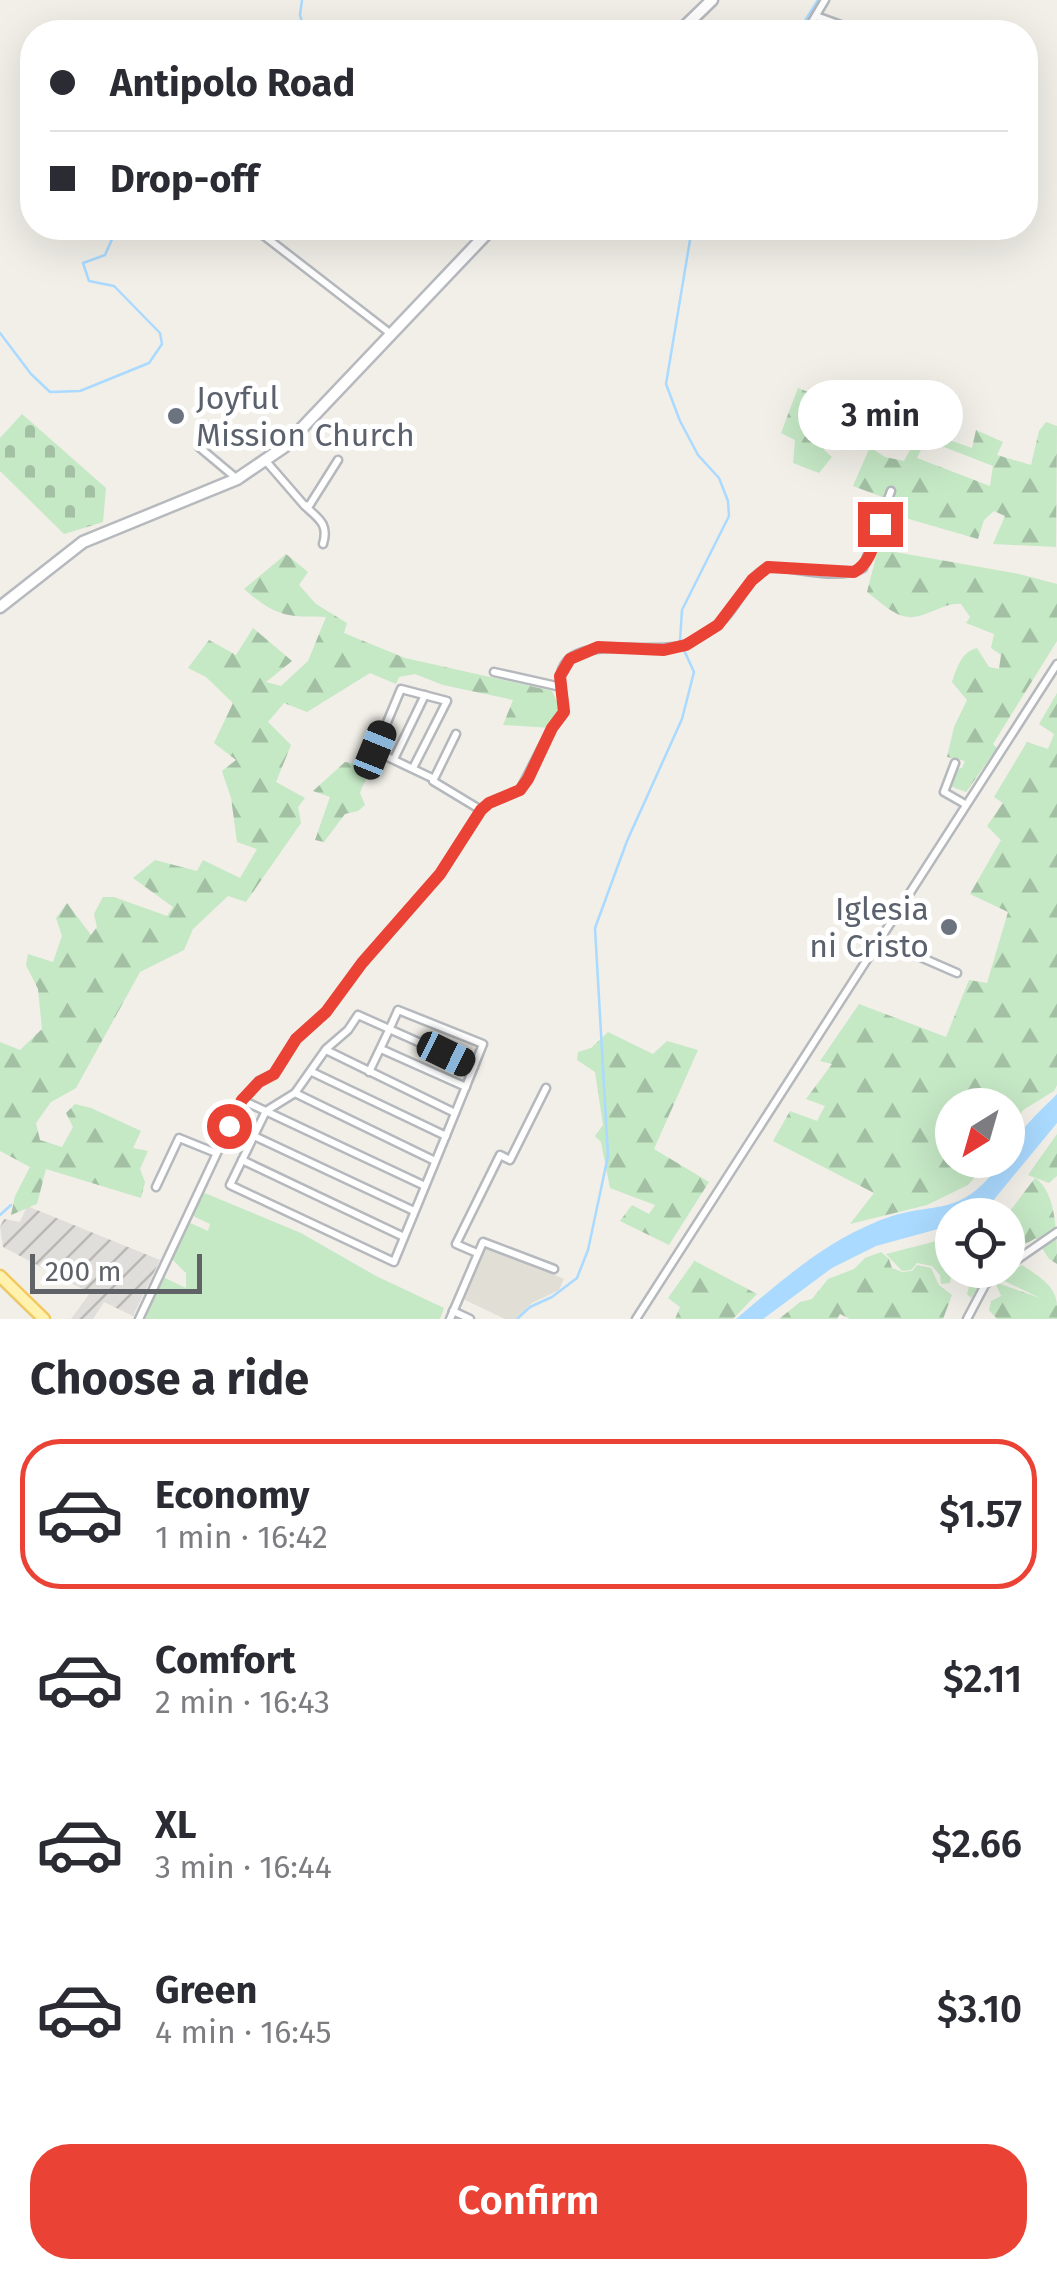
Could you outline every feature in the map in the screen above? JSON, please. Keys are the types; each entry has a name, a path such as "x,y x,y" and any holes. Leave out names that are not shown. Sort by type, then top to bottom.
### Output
{"main road":[{"path":"691,20 712,0"},
{"path":"0,606 83,542 237,478 284,447 481,240"},
{"path":"0,1276 44,1319"}],"street":[{"path":"814,20 826,0"},
{"path":"816,16 827,20"},
{"path":"270,240 391,334"},
{"path":"208,426 199,447 237,478"},
{"path":"265,460 324,523 324,544"},
{"path":"304,506 313,504 338,460"},
{"path":"139,1319 242,1100 259,1082 274,1074 296,1039 326,1012 440,874 481,810 520,790 564,712 564,666 582,652 598,647 664,650 686,645 718,625 752,580 768,567 824,572 854,572 863,568 892,491"},
{"path":"636,1319 1057,664"},
{"path":"494,672 561,688"},
{"path":"413,768 447,701 401,688 375,750 432,778 481,810"},
{"path":"394,759 425,695"},
{"path":"432,778 456,734"},
{"path":"954,763 944,792 965,804"},
{"path":"879,939 958,973"},
{"path":"369,1072 380,1049 390,1027 398,1010 483,1044 474,1067 466,1087 446,1136 414,1211 394,1262 230,1186 266,1111 295,1093 326,1049 358,1015 390,1027 474,1067"},
{"path":"326,1049 455,1113"},
{"path":"380,1049 466,1087"},
{"path":"312,1072 446,1136"},
{"path":"477,1253 456,1244 500,1155 510,1160 546,1088"},
{"path":"295,1093 435,1161"},
{"path":"242,1100 425,1186"},
{"path":"254,1136 414,1211"},
{"path":"156,1187 179,1138 216,1153"},
{"path":"242,1160 404,1237"},
{"path":"1025,1254 1057,1232"},
{"path":"470,1319 451,1315 483,1242 554,1269"},
{"path":"966,1319 983,1288"}],"shaded area":[{"path":"27,1206 160,1260 133,1316 104,1302 93,1319 71,1319 90,1293 3,1247 0,1227 4,1219 20,1222"},
{"path":"486,1244 564,1279 559,1290 532,1303 515,1319 505,1319 461,1298"}],"green space":[{"path":"798,388 843,406 824,450 832,457 819,473 793,463 795,440 781,433"},
{"path":"22,414 106,488 103,522 64,534 0,471 0,438"},
{"path":"1046,422 1057,426 1056,547 993,544 1005,516 994,511 984,520 978,539 888,513 893,501 853,486 870,447 885,457 904,461 921,430 972,448 976,430 1003,442 997,455 1031,465 1039,431","holes":["926,440 993,466 990,486 917,458"]},
{"path":"878,549 1057,584 1057,641 993,744 997,748 966,792 950,786 956,769 962,768 965,761 947,757 954,727 967,700 952,682 963,657 977,648 989,667 999,669 1001,655 991,648 994,634 966,623 970,617 961,604 910,617 885,606 867,592"},
{"path":"286,554 308,572 299,585 316,604 347,623 344,633 405,658 552,691 559,706 552,728 503,725 513,700 443,685 415,674 399,677 396,684 370,673 307,712 284,703 268,722 291,745 276,782 305,798 298,807 301,823 246,902 228,896 193,929 184,950 140,972 76,1088 51,1102 36,1123 40,1140 62,1147 73,1127 66,1113 75,1104 141,1131 133,1148 148,1151 140,1169 145,1182 141,1198 46,1169 37,1204 11,1215 15,1196 30,1167 0,1151 0,1042 20,1050 42,1029 38,989 26,965 28,954 53,962 62,936 56,918 67,903 91,935 97,927 94,914 103,897 114,897 167,916 173,907 133,878 155,860 197,871 203,860 240,878 257,849 237,842 231,798 222,771 236,760 214,743 233,703 206,677 188,668 209,640 236,655 253,628 292,661 266,682 281,686 308,661 326,617 281,613 244,589"},
{"path":"1057,693 1057,1085 1054,1091 1025,1109 1025,1088 935,1088 935,1178 974,1178 968,1185 927,1205 850,1224 874,1193 773,1141 790,1111 817,1121 825,1106 806,1099 832,1064 820,1061 859,1004 946,1037 969,980 987,983 1008,912 970,894 1001,840 987,826 1003,803 994,797 1027,742 1048,749 1054,734 1039,724"},
{"path":"345,762 376,762 360,793 365,805 345,814 324,842 315,840 330,797 313,791"},
{"path":"608,1032 653,1054 667,1041 698,1050 654,1149 709,1182 669,1245 620,1221 632,1205 649,1214 655,1205 610,1188 601,1142 595,1136 603,1125 595,1072 577,1060 578,1052 591,1048"},
{"path":"1057,1134 1057,1176 1049,1183 1028,1175"},
{"path":"1035,1178 1048,1194 1056,1229 1057,1264 1049,1259 1036,1238 1025,1244 1025,1198 1020,1198"},
{"path":"202,1192 301,1233 376,1276 444,1308 440,1319 143,1319 163,1277 186,1288 186,1273 170,1257 188,1222 208,1231 210,1224 191,1215"},
{"path":"935,1241 935,1269 917,1263 911,1270 902,1271 886,1254"},
{"path":"881,1252 892,1268 902,1272 912,1271 917,1265 931,1268 935,1288 943,1288 952,1295 943,1319 850,1319 840,1314 837,1319 779,1319 800,1302 812,1299 828,1279 854,1269 865,1258"},
{"path":"695,1260 757,1294 733,1319 675,1319 680,1307 668,1298"},
{"path":"1025,1267 1050,1287 1057,1306 1019,1288 1025,1288"},
{"path":"998,1288 1012,1288 1054,1303 1057,1319 997,1319 989,1310 991,1301 1001,1296"}],"water":[{"path":"1057,1094 1057,1123 1025,1162 1025,1127"},
{"path":"1012,1178 995,1198 963,1198 972,1193 987,1180"},
{"path":"935,1208 935,1230 876,1246 832,1268 763,1319 736,1319 838,1241 897,1215"}],"waterway":[{"path":"301,20 302,0"},
{"path":"806,20 818,0"},
{"path":"0,333 50,392 80,391 149,363 162,344 160,333 114,286 89,281 83,263 105,255 112,240"},
{"path":"680,641 682,610 729,516 719,478 698,455 666,384 690,240"},
{"path":"517,1319 577,1278 588,1250 608,1156 595,928 627,841 682,719 694,672 683,648"},
{"path":"0,1215 11,1205"},
{"path":"0,1285 35,1319"}],"place":[{"name":"Joyful Mission Church","path":"176,416"},
{"name":"Iglesia ni Cristo","path":"949,927"}],"route":[{"path":"229,1126 242,1100 259,1082 274,1074 296,1039 326,1012 362,963 440,874 481,810 520,790 564,712 560,676 570,659 598,647 664,650 686,645 718,625 752,580 768,567 854,572 863,568 880,524"}]}
